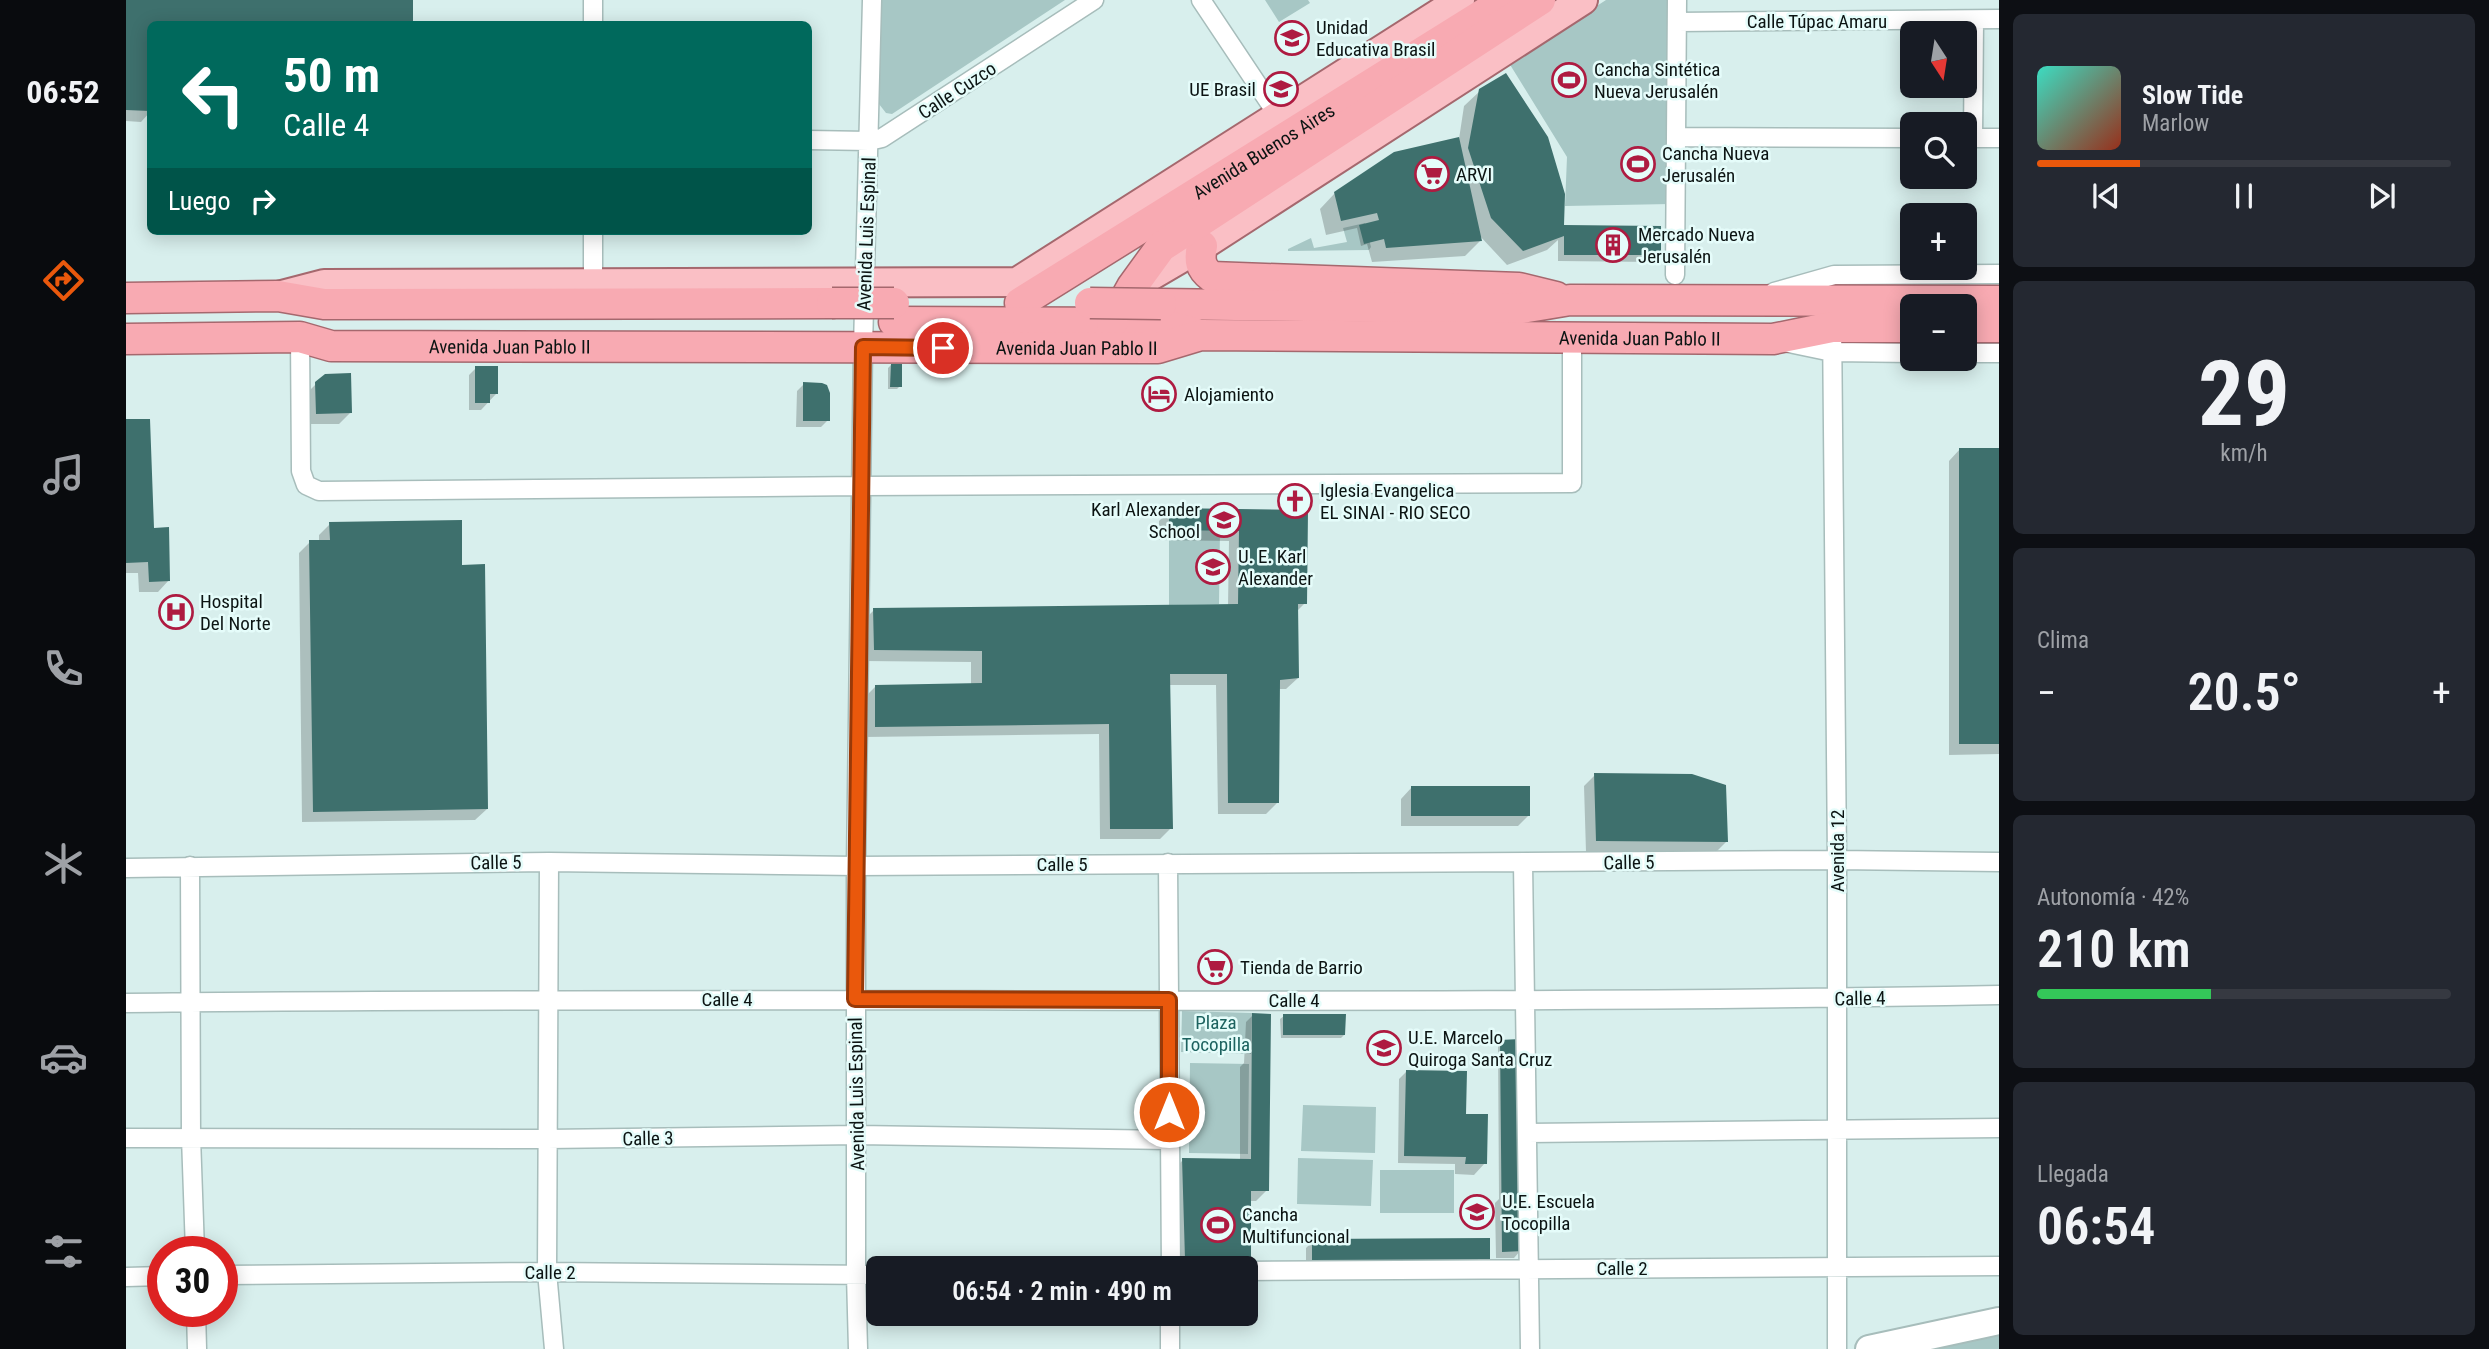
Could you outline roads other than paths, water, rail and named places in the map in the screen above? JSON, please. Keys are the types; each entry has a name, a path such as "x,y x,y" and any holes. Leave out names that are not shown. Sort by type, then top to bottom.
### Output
{"highway":[{"name":"Avenida Buenos Aires","path":"1018,293 1506,0"},
{"name":"Avenida Buenos Aires","path":"1112,323 1132,287 1161,247 1540,0"},
{"path":"1202,246 1200,258 1203,270 1212,277 1519,288 1570,300"},
{"name":"Avenida Juan Pablo II","path":"126,298 278,296 324,304 832,312 894,312 1018,293 1090,303 1516,309 1570,300 1745,300 1832,327 1900,327"},
{"name":"Avenida Juan Pablo II","path":"126,339 300,337 331,346 1157,348 1201,335 1773,339 1999,301"},
{"path":"300,337 326,321 832,312"},
{"path":"894,312 1158,323 1201,335"},
{"path":"1977,327 1999,327"}],"main road":[{"name":"Avenida Buenos Aires","path":"1018,293 1279,117 1460,0"},
{"path":"1132,287 1202,246 1583,0"},
{"name":"Avenida Juan Pablo II","path":"278,296 324,284 865,282 1018,293"},
{"path":"1869,1349 1999,1321"}],"street":[{"path":"593,0 593,21"},
{"name":"Avenida Luis Espinal","path":"858,1349 856,866 863,347 872,0"},
{"name":"Calle Cuzco","path":"812,140 869,141 882,138 1094,0"},
{"path":"1201,0 1279,117"},
{"path":"1675,275 1677,0"},
{"name":"Calle Túpac Amaru","path":"1677,22 1999,19"},
{"path":"1970,112 1974,20"},
{"path":"1676,137 1900,138"},
{"path":"1977,138 1999,138"},
{"path":"593,235 593,283"},
{"name":"Avenida Juan Pablo II","path":"1745,300 1834,275 1999,274"},
{"name":"Avenida Juan Pablo II","path":"1832,327 1900,349"},
{"name":"Avenida 12","path":"1832,327 1838,860 1837,1349"},
{"path":"300,337 300,471 306,485 319,491 1572,482 1572,337"},
{"path":"1977,353 1999,353"},
{"name":"Calle 5","path":"126,868 549,862 856,866 1838,860 1999,862"},
{"path":"549,862 547,1272 554,1349"},
{"path":"1168,863 1171,1256"},
{"path":"1524,863 1530,1349"},
{"path":"190,866 191,1137 194,1236"},
{"name":"Calle 4","path":"126,1003 549,999 1525,1000 1999,995"},
{"path":"1528,1133 1999,1128"},
{"name":"Calle 3","path":"126,1138 547,1139 858,1135 1169,1140"},
{"name":"Calle 2","path":"1258,1271 1999,1266"},
{"name":"Calle 2","path":"238,1275 547,1272 866,1275"},
{"path":"126,1277 147,1276"},
{"path":"1170,1326 1170,1349"},
{"path":"196,1327 197,1349"}],"place":[{"name":"Unidad Educativa Brasil","path":"1292,38"},
{"name":"Cancha Sintética Nueva Jerusalén","path":"1569,80"},
{"name":"UE Brasil","path":"1281,89"},
{"name":"Cancha Nueva Jerusalén","path":"1638,164"},
{"name":"ARVI","path":"1432,174"},
{"name":"Mercado Nueva Jerusalén","path":"1613,245"},
{"name":"Alojamiento","path":"1159,394"},
{"name":"Iglesia Evangelica EL SINAI - RIO SECO","path":"1295,501"},
{"name":"Karl Alexander School","path":"1224,520"},
{"name":"U. E. Karl Alexander","path":"1213,567"},
{"name":"Hospital Del Norte","path":"176,612"},
{"name":"Tienda de Barrio","path":"1215,967"},
{"name":"U.E. Marcelo Quiroga Santa Cruz","path":"1384,1048"},
{"name":"U.E. Escuela Tocopilla","path":"1477,1212"},
{"name":"Cancha Multifuncional","path":"1218,1225"}],"park label":[{"name":"Plaza Tocopilla","path":"1216,1033"}]}
